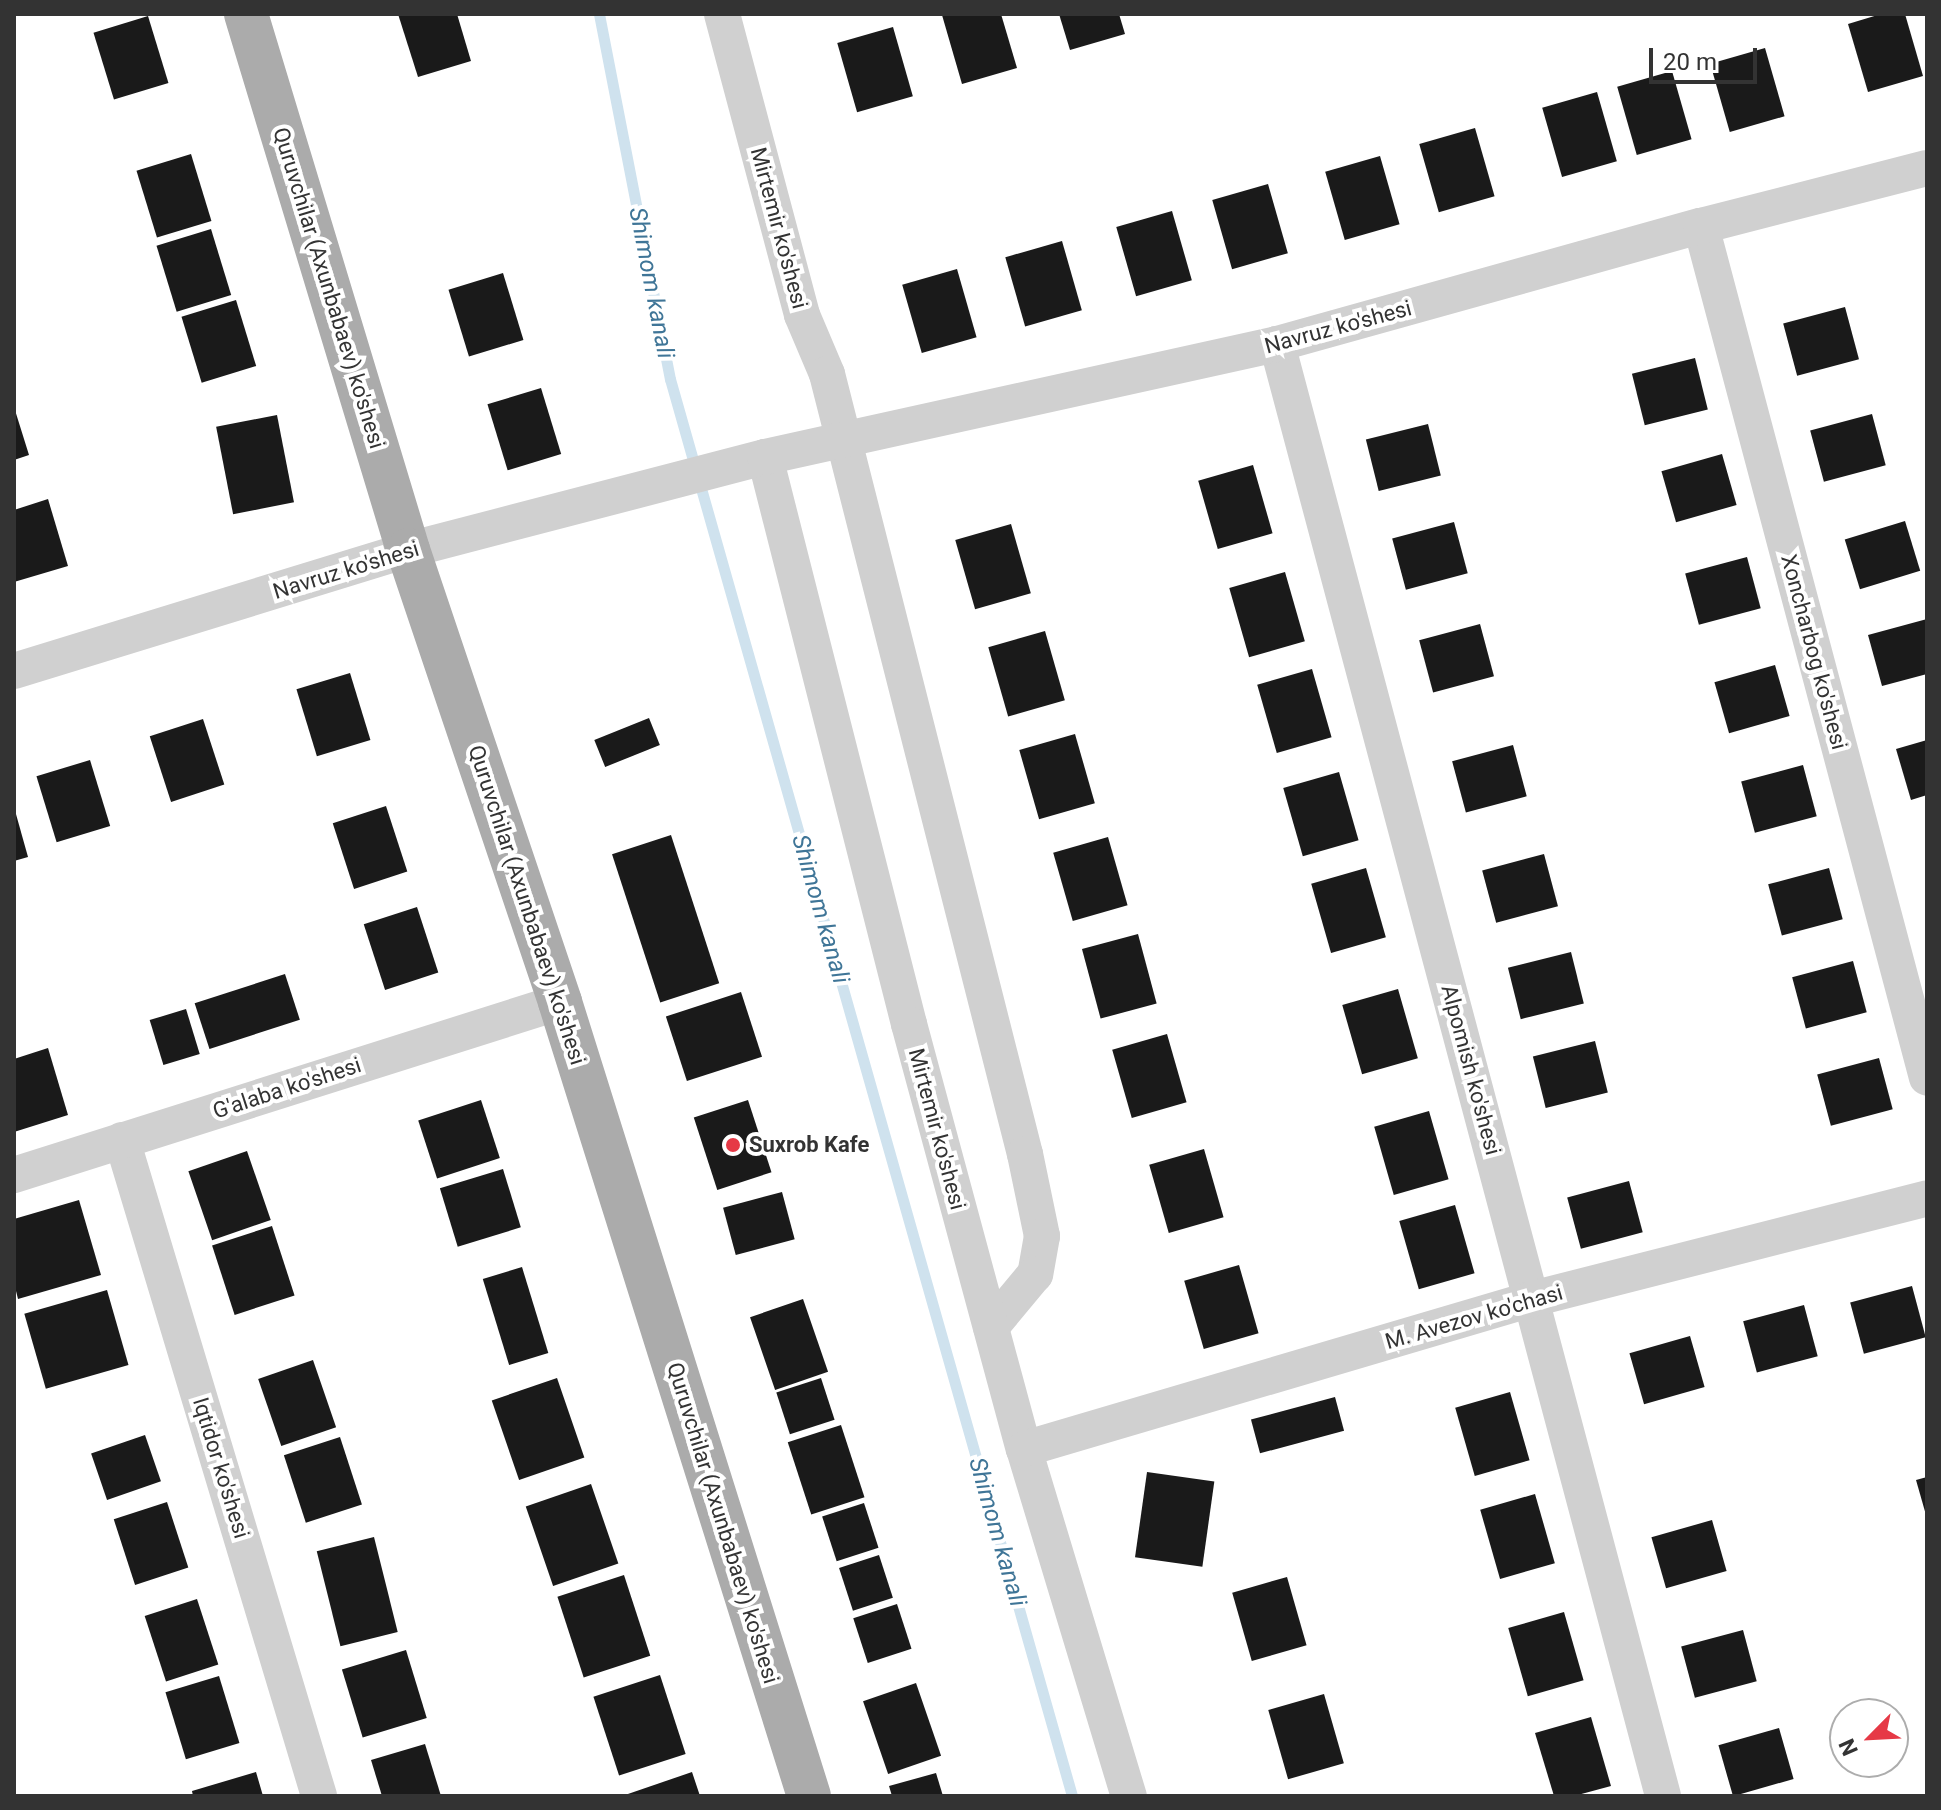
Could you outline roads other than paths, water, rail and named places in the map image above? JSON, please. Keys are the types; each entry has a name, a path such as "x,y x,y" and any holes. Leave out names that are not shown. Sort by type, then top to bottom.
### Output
{"main road":[{"name":"Quruvchilar (Axunbabaev) ko'shesi","path":"246,14 408,550 560,1002 809,1796"}],"street":[{"name":"Mirtemir ko'shesi","path":"724,14 802,315 827,374 1025,1154 1042,1236 1035,1274 991,1327"},
{"name":"Navruz ko'shesi","path":"14,671 408,550 754,460 1277,344 1701,226 1927,168"},
{"name":"Xoncharbog ko'shesi","path":"1701,226 1927,1078"},
{"name":"Alpomish ko'shesi","path":"1277,344 1663,1796"},
{"name":"Mirtemir ko'shesi","path":"754,460 1024,1449 1129,1796"},
{"name":"G'alaba ko'shesi","path":"14,1175 560,1002"},
{"name":"Iqtidor ko'shesi","path":"122,1140 319,1796"},
{"name":"M. Avezov ko'chasi","path":"1024,1449 1532,1299 1927,1198"}],"waterway":[{"name":"Shimom kanali","path":"599,14 670,379 1072,1796"}],"place":[{"name":"Suxrob Kafe","path":"733,1145"}]}
